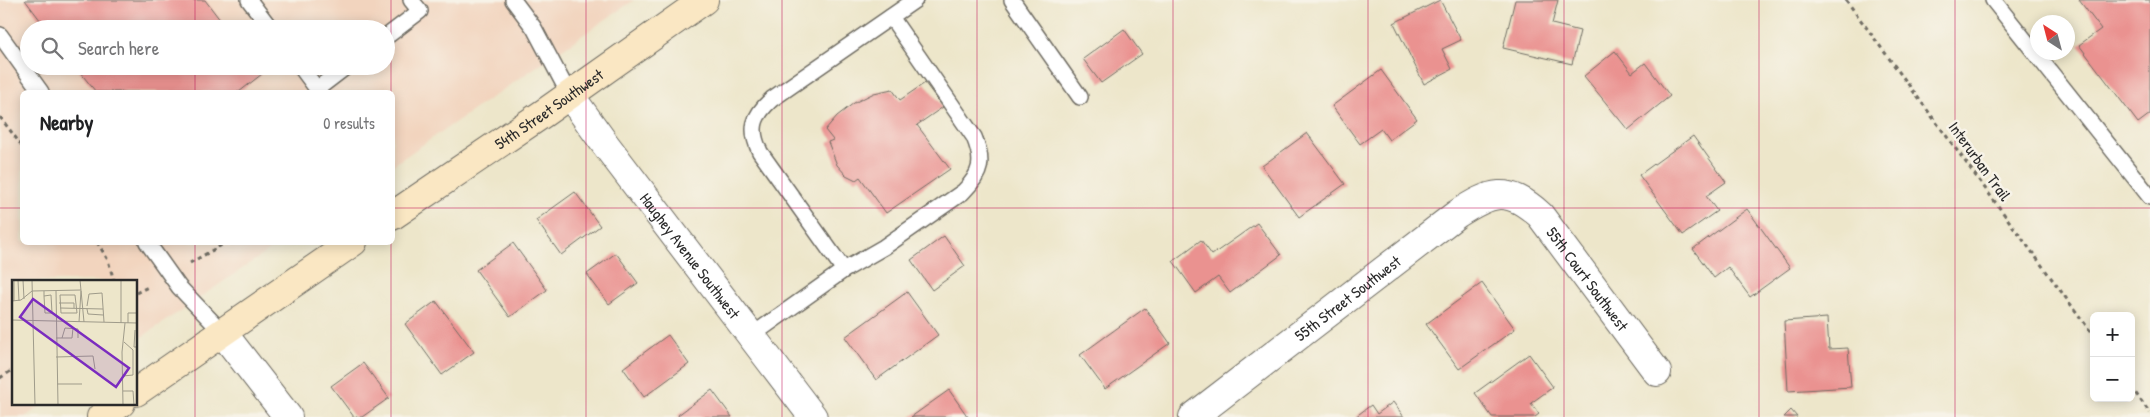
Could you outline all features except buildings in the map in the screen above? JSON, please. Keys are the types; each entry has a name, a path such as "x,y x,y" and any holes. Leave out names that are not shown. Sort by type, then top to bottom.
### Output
{"main road":[{"name":"54th Street Southwest","path":"395,214 704,0"},
{"path":"138,391 349,245"},
{"path":"101,417 120,404"}],"street":[{"name":"Haughey Avenue Southwest","path":"569,94 813,417"},
{"name":"55th Court Southwest","path":"1510,194 1529,205 1550,226 1657,372"},
{"name":"55th Street Southwest","path":"1193,417 1457,214 1483,199 1496,195 1510,194"},
{"path":"222,332 288,417"}],"lane":[{"path":"249,0 264,20"},
{"path":"395,30 420,11 411,0"},
{"path":"513,0 534,28 569,94"},
{"path":"844,270 760,152 755,141 756,117 772,99 915,0"},
{"path":"1012,0 1080,97"},
{"path":"1993,0 2145,181 2150,197"},
{"path":"751,336 844,270 884,247 963,192 973,182 979,170 982,159 974,137 891,16"},
{"path":"0,35 20,63"},
{"path":"29,75 40,90"},
{"path":"305,75 314,90"},
{"path":"316,90 335,75"},
{"path":"149,245 179,287 222,332"}],"path":[{"name":"Interurban Trail","path":"1846,0 2090,331"},
{"path":"0,117 20,143"},
{"path":"99,245 108,260 114,280"},
{"path":"0,378 12,370"},
{"path":"2135,392 2150,413"}],"shaded area":[{"path":"0,0 634,0 395,164 395,90 20,90 20,245 277,245 138,340 138,280 12,280 12,404 44,404 25,417 0,417"}]}
